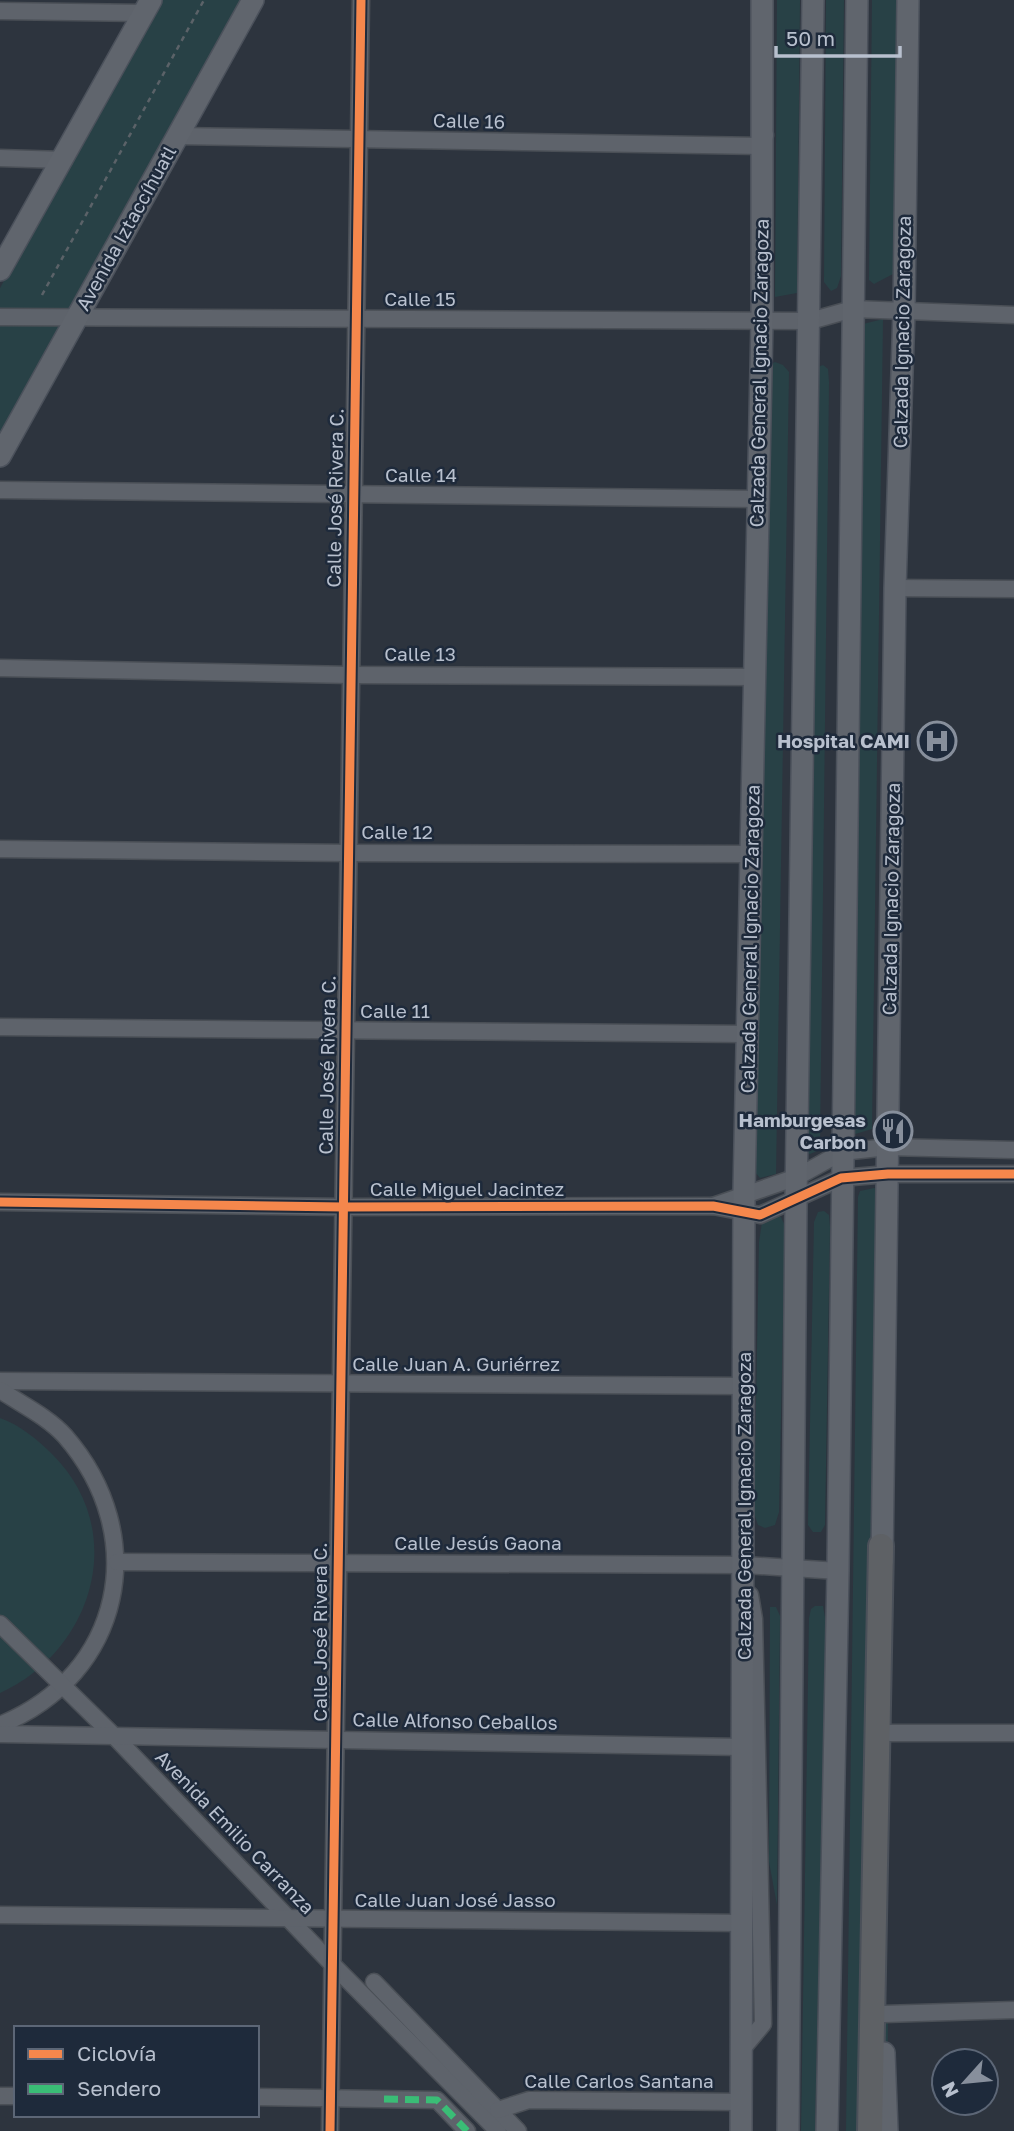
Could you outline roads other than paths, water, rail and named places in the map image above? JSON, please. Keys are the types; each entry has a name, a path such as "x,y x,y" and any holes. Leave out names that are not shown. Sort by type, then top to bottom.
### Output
{"highway":[{"path":"870,2131 869,2062 879,2008 881,1546"}],"main road":[{"name":"Avenida Iztaccíhuatl","path":"0,456 253,0"},
{"name":"Calzada General Ignacio Zaragoza","path":"741,2131 742,1923 751,1847 741,1747 745,1565 744,1204 762,320 762,0"},
{"path":"788,2131 796,1201 813,0"},
{"path":"827,2129 838,1571 857,0"},
{"name":"Calzada Ignacio Zaragoza","path":"881,1546 895,588 904,310 908,0"},
{"path":"0,270 148,6"},
{"path":"881,1546 890,1733 879,2008 887,2131"}],"street":[{"name":"Calle José Rivera C.","path":"330,2131 354,320 361,0"},
{"path":"761,146 768,128 769,0"},
{"path":"0,11 148,6"},
{"name":"Calle 16","path":"177,136 761,146"},
{"path":"0,158 64,160"},
{"name":"Calle 15","path":"0,317 810,321 853,309 1014,315"},
{"name":"Calle 14","path":"0,490 758,499"},
{"path":"895,588 1014,589"},
{"name":"Calle 13","path":"0,668 351,675 755,677"},
{"name":"Calle 12","path":"0,849 751,854"},
{"name":"Calle 11","path":"0,1027 748,1034"},
{"path":"842,1152 888,1147 1014,1150"},
{"name":"Calle Miguel Jacintez","path":"0,1202 343,1207 713,1206 744,1204 842,1152"},
{"path":"841,1178 888,1174 1014,1174"},
{"name":"Calle Miguel Jacintez","path":"744,1204 760,1215 796,1201 841,1178"},
{"name":"Calle Juan A. Guriérrez","path":"0,1381 745,1386"},
{"path":"0,1390 64,1435 91,1472 108,1516 117,1562 110,1609 90,1653 63,1688 24,1715 0,1725"},
{"name":"Calle Jesús Gaona","path":"117,1562 745,1565 838,1571"},
{"path":"743,2048 762,2024 751,1847 754,1619 745,1565"},
{"name":"Avenida Emilio Carranza","path":"0,1624 115,1737 331,1963 498,2131"},
{"path":"890,1733 1014,1733"},
{"name":"Calle Alfonso Ceballos","path":"0,1734 741,1747"},
{"name":"Calle Juan José Jasso","path":"0,1915 332,1921 742,1923"},
{"path":"374,1982 519,2131"},
{"path":"879,2008 1014,2010"},
{"path":"259,2097 437,2100 467,2131"},
{"name":"Calle Carlos Santana","path":"498,2110 529,2100 742,2102"}],"place":[{"name":"Hospital CAMI","path":"937,741"},
{"name":"Hamburgesas Carbon","path":"893,1131"}]}
